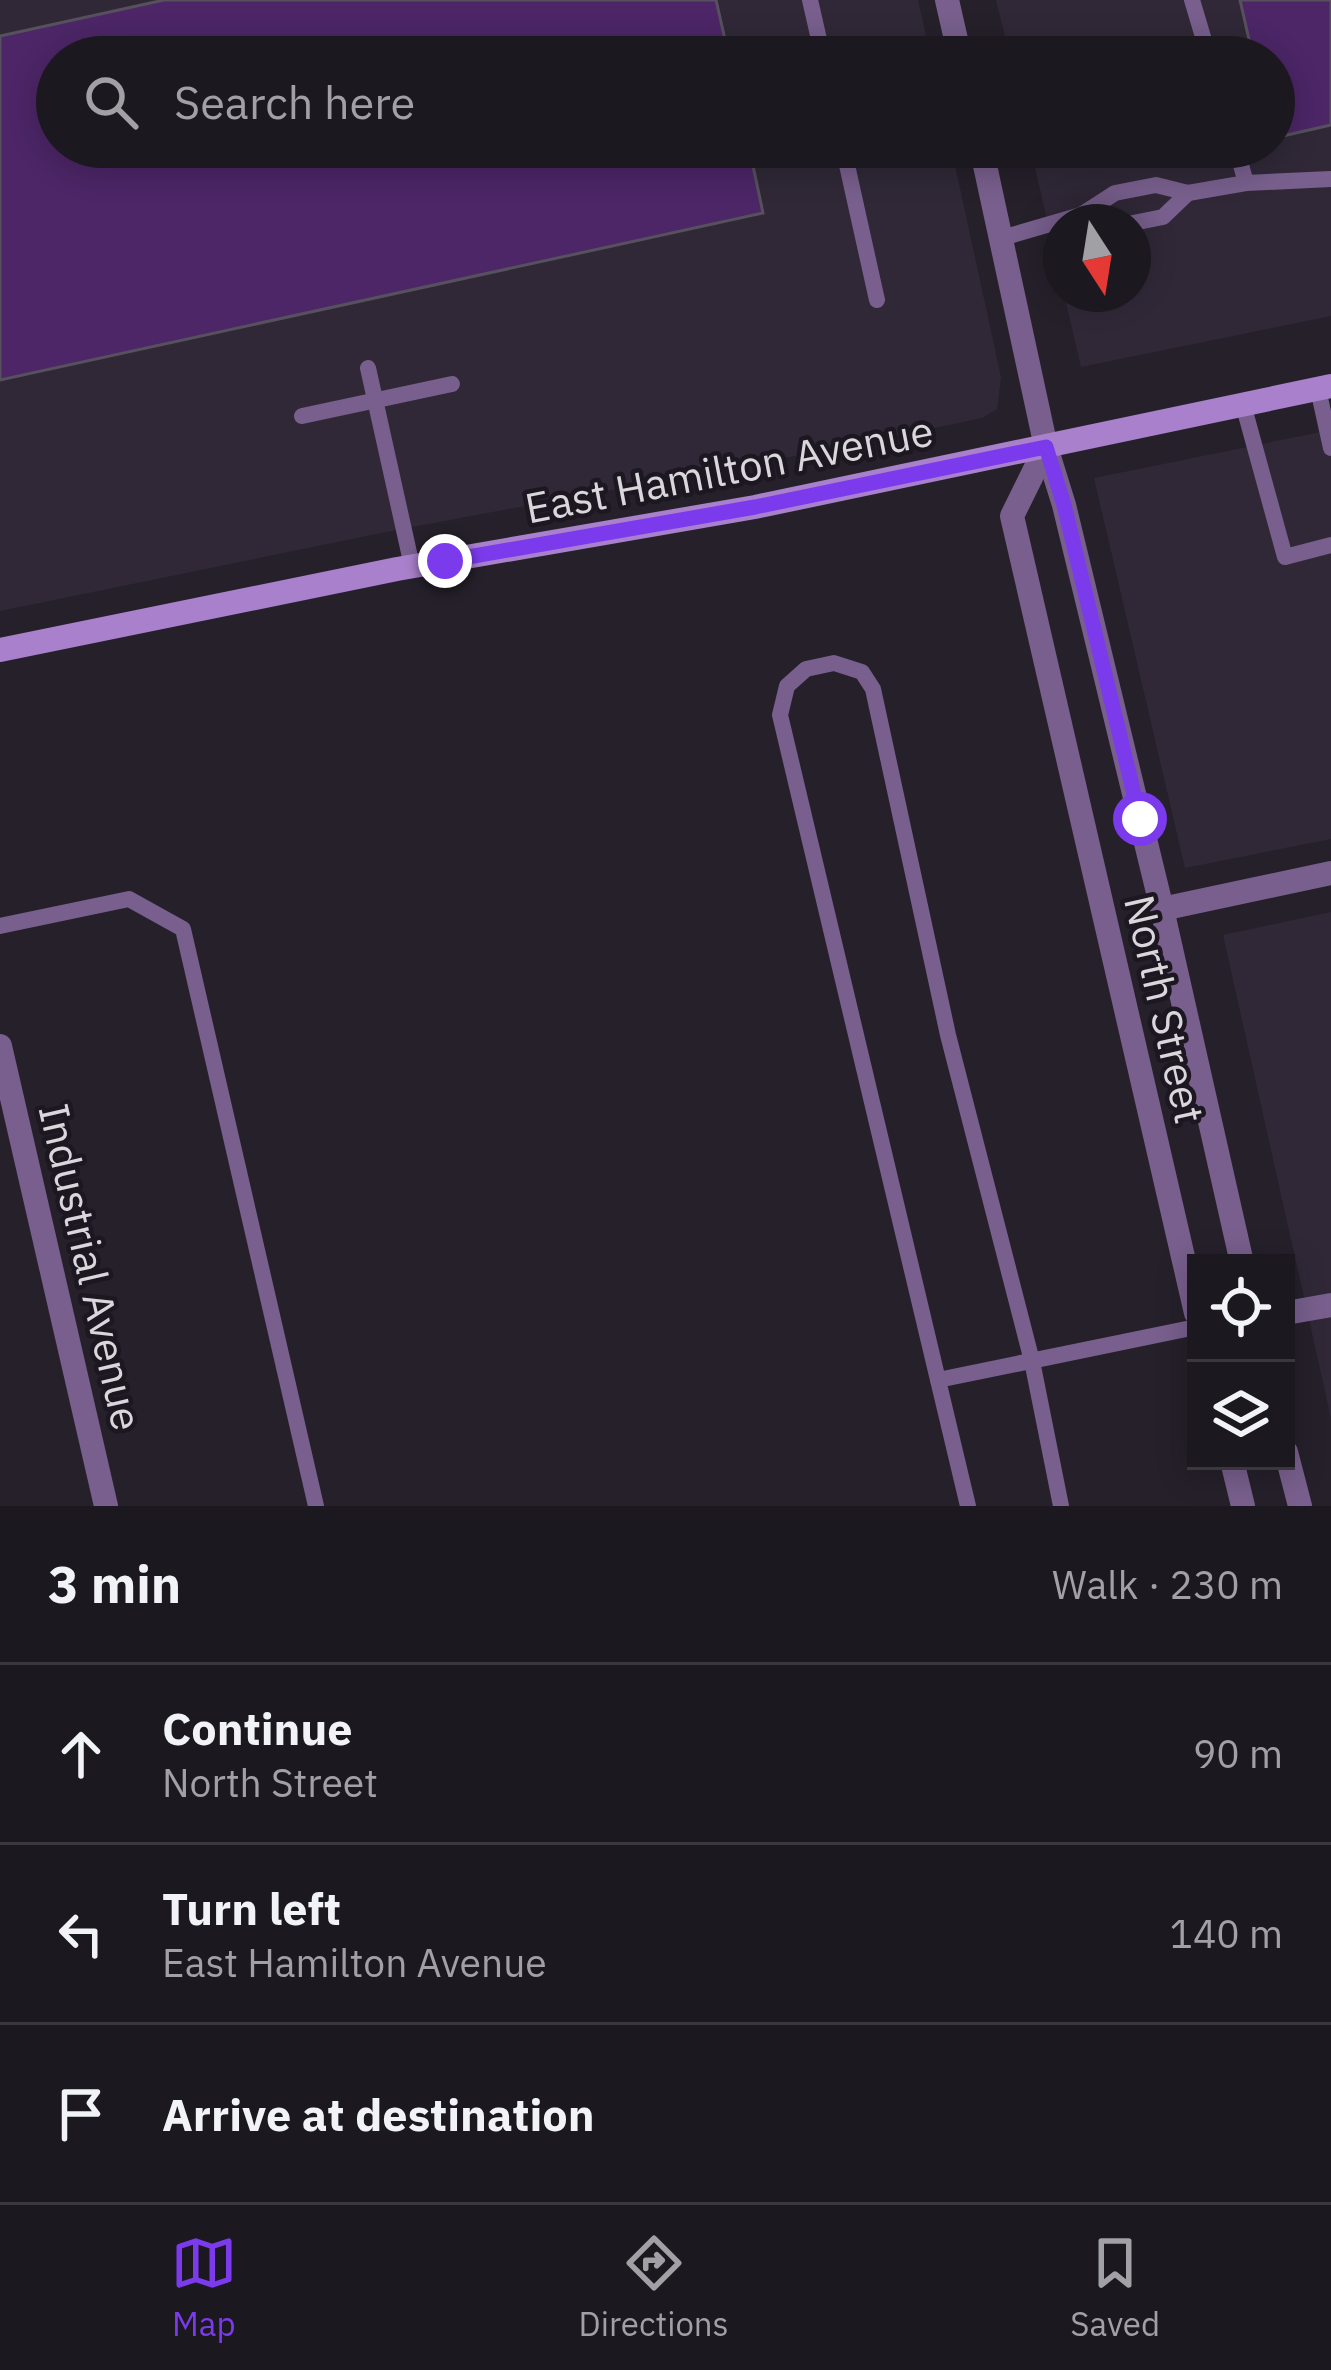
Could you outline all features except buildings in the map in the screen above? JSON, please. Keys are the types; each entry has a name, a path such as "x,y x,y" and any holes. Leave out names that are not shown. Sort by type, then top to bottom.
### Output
{"main road":[{"name":"East Hamilton Avenue","path":"0,650 412,566 755,507 1325,387"}],"street":[{"path":"947,0 955,36"},
{"name":"North Street","path":"986,168 1046,447 1162,909 1240,1254"},
{"name":"North Street","path":"1046,447 1012,516 1187,1274"},
{"path":"1162,909 1331,873"},
{"name":"Industrial Avenue","path":"0,1046 106,1506"},
{"path":"1295,1311 1331,1304"},
{"path":"1234,1470 1243,1506"},
{"path":"1291,1470 1300,1506"}],"lane":[{"path":"810,0 818,36"},
{"path":"1192,0 1203,36"},
{"path":"848,168 877,300"},
{"path":"1242,168 1246,183"},
{"path":"1098,204 1115,193 1156,185 1188,193 1246,183 1331,179"},
{"path":"1151,220 1163,217 1188,193"},
{"path":"1002,238 1043,226"},
{"path":"368,368 412,566"},
{"path":"302,416 452,384"},
{"path":"1325,387 1331,448"},
{"path":"1243,404 1285,557 1331,545"},
{"path":"968,1506 780,715 787,686 806,669 835,663 862,672 873,688 948,1035 1032,1361 1060,1506"},
{"path":"0,926 129,899 183,928 316,1506"},
{"path":"938,1380 1187,1330"}],"shaded area":[{"path":"0,0 918,0 926,36 36,36 36,168 956,168 1001,377 997,409 982,418 0,611"},
{"path":"996,0 1331,0 1331,316 1081,367 1068,312 1151,312 1151,204 1043,204 1035,168 1295,168 1295,36 1005,36"},
{"path":"1331,430 1331,839 1185,868 1094,478"},
{"path":"1331,912 1331,1418 1295,1254 1223,935"}],"route":[{"path":"445,561 755,507 1046,447 1140,819"}]}
